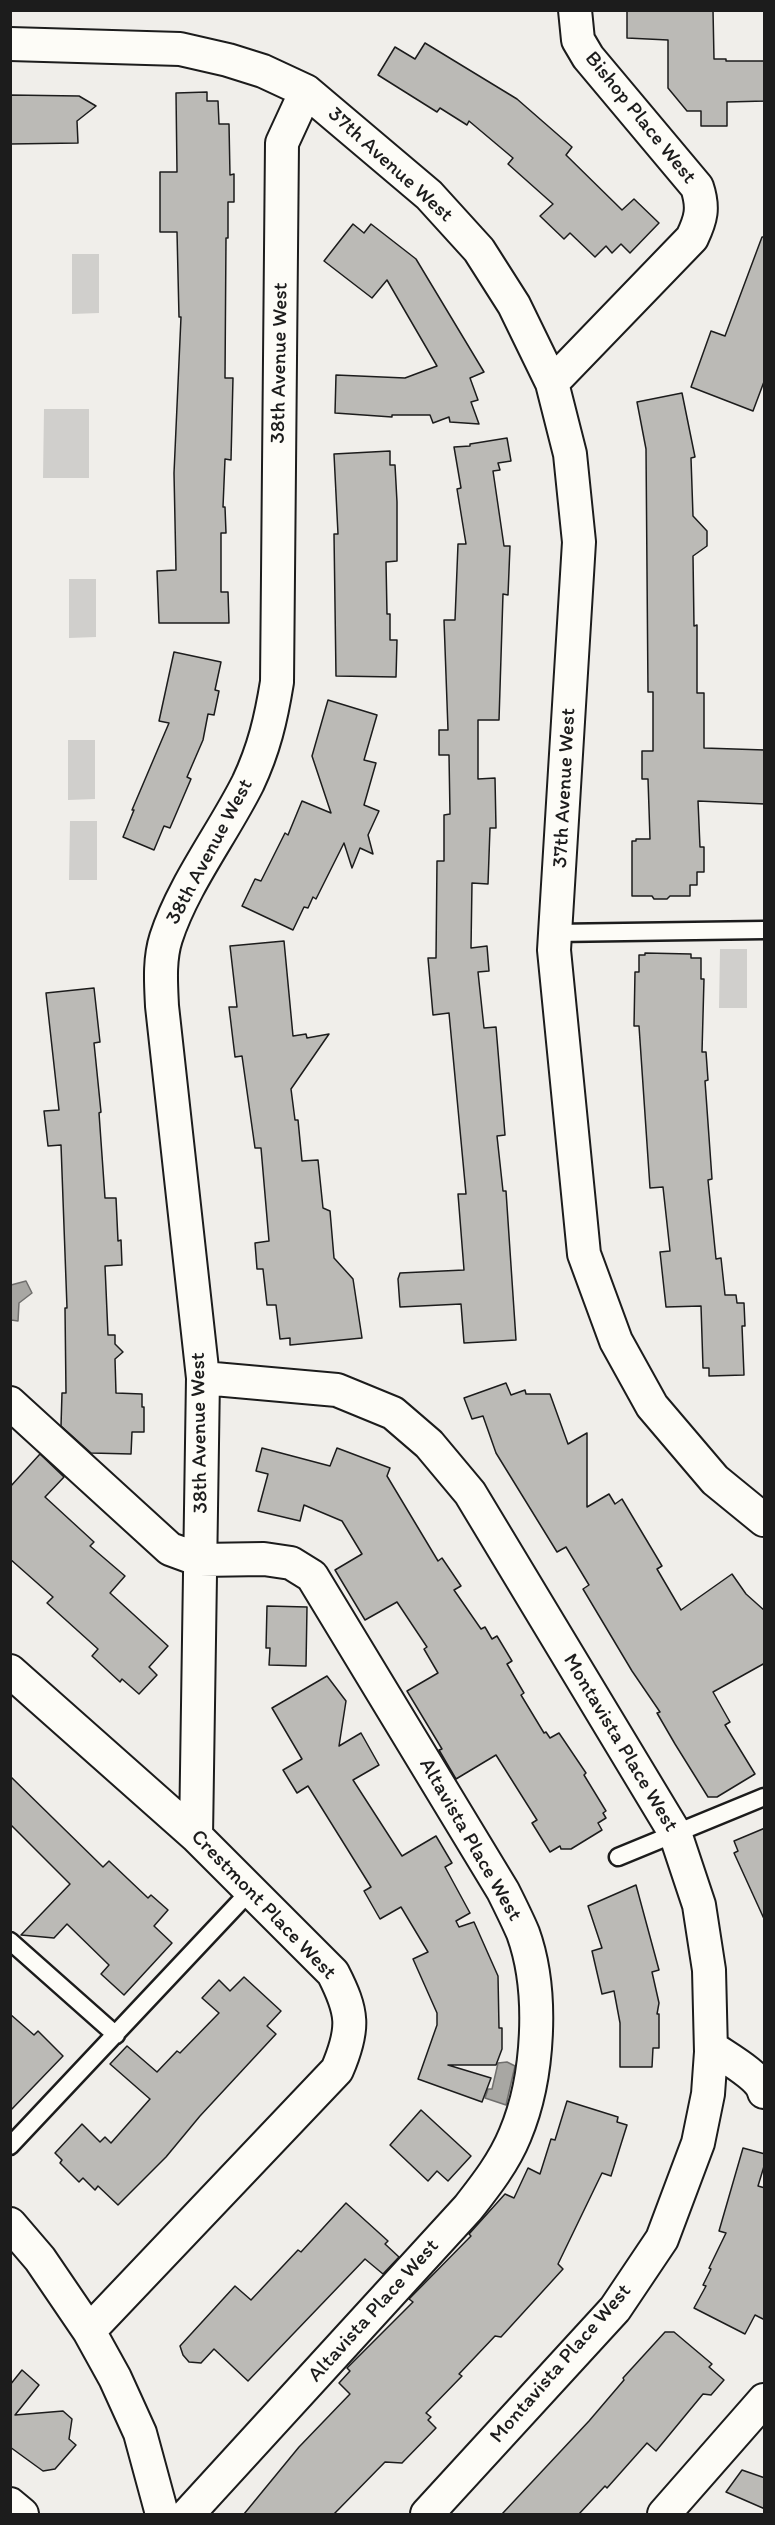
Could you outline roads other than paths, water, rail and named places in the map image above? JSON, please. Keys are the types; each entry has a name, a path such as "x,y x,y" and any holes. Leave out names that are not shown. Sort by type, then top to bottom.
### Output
{"street":[{"name":"Bishop Place West","path":"552,383 692,238 702,218 703,204 697,187 588,57 578,40 575,10"},
{"name":"37th Avenue West","path":"10,44 180,49 255,68 306,91 429,195 479,250 514,305 552,383 570,454 579,542 554,950 584,1254 616,1341 652,1406 715,1480 765,1520"},
{"name":"38th Avenue West","path":"196,1836 203,1378 162,1006 161,967 165,939 175,914 248,783 268,733 278,682 282,143 306,91"},
{"name":"Montavista Place West","path":"203,1378 338,1390 393,1413 429,1444 470,1493 675,1833 699,1905 709,1970 711,2047 708,2094 698,2143 662,2239 615,2309 427,2514"},
{"name":"Altavista Place West","path":"10,1403 170,1549 200,1560 264,1559 291,1563 312,1576 503,1891 523,1934 534,1977 536,2020 532,2073 516,2134 500,2166 468,2208 188,2514"},
{"name":"Crestmont Place West","path":"10,1671 196,1836 333,1972 347,2001 350,2022 347,2046 338,2070 89,2331"},
{"path":"711,2047 744,2069 763,2087 765,2092"},
{"path":"10,2224 40,2259 89,2331 115,2378 140,2433 162,2514"},
{"path":"664,2514 765,2400"},
{"path":"10,2504 22,2514"}],"lane":[{"path":"555,933 765,930"},
{"path":"618,1857 765,1797"},
{"path":"10,2146 250,1891"},
{"path":"10,1941 116,2035"}]}
